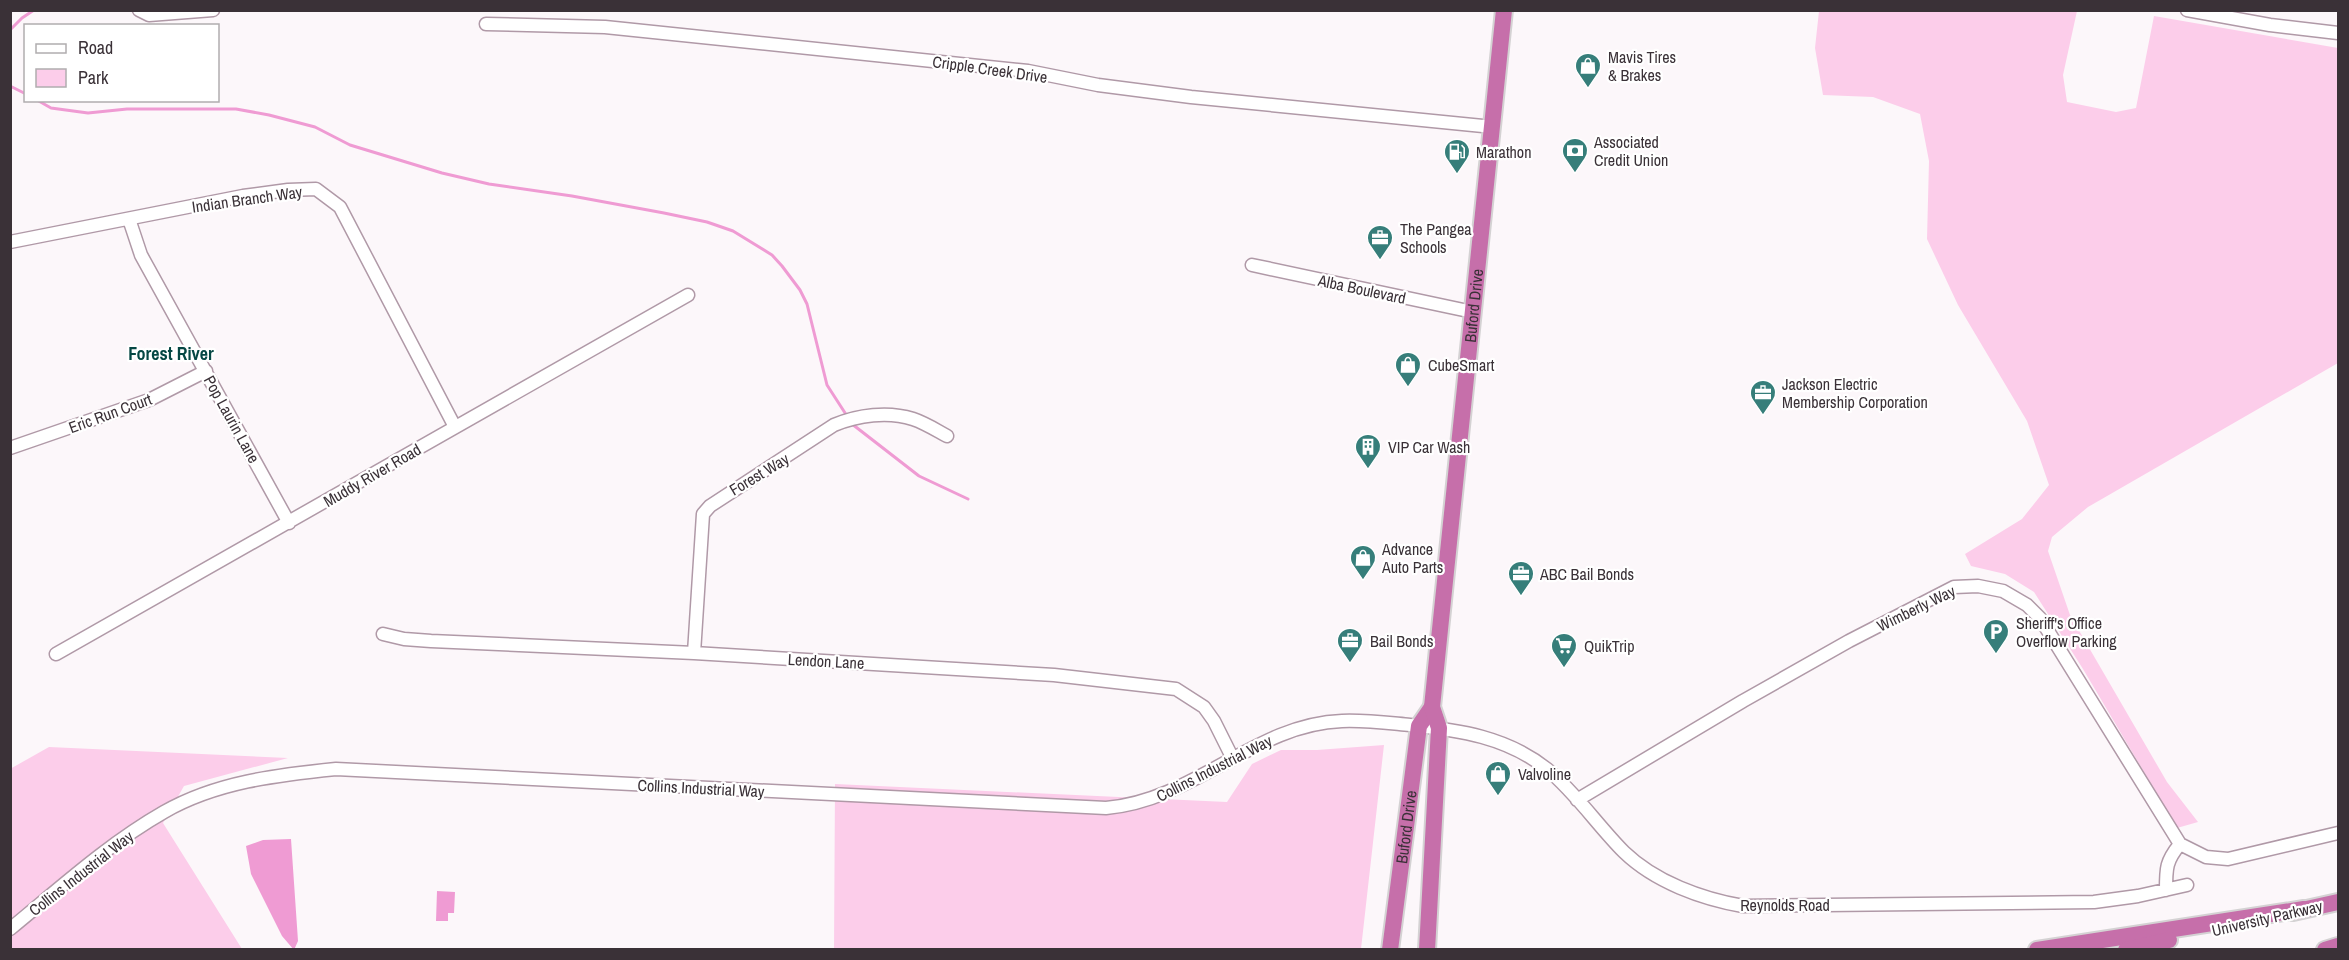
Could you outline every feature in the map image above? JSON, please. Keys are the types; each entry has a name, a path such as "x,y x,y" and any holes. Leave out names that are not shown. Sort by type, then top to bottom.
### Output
{"highway":[{"name":"Buford Drive","path":"1427,950 1439,728 1432,707 1504,10"},
{"name":"Buford Drive","path":"1390,950 1419,726 1432,707"},
{"name":"University Parkway","path":"2126,950 2338,902"},
{"path":"2037,950 2304,909"},
{"path":"2325,950 2338,946"}],"street":[{"path":"138,10 149,15 213,10"},
{"path":"2187,10 2270,25 2338,33"},
{"name":"Cripple Creek Drive","path":"486,24 616,28 1017,70 1098,85 1191,97 1493,127"},
{"name":"Indian Branch Way","path":"10,242 243,196 316,189 340,207 455,427"},
{"name":"Pop Laurin Lane","path":"129,219 141,255 289,523"},
{"name":"Alba Boulevard","path":"1252,265 1473,312"},
{"name":"Muddy River Road","path":"56,654 688,295"},
{"name":"Eric Run Court","path":"10,448 149,400 206,371"},
{"name":"Forest Way","path":"694,653 703,514 710,506 834,425 848,419 883,415 913,419 947,436"},
{"name":"Wimberly Way","path":"1577,800 1849,641 1954,586 1978,586 2003,591 2016,597 2040,618 2180,844"},
{"name":"Lendon Lane","path":"383,634 404,639 431,641 694,653 1054,675 1176,689 1204,707 1214,721 1233,759"},
{"name":"Collins Industrial Way","path":"10,929 106,849 165,811 208,792 275,775 336,769 1106,808 1152,799 1192,781 1283,733 1312,723 1344,721 1439,728"},
{"name":"Reynolds Road","path":"1439,728 1486,737 1518,750 1548,770 1626,854 1658,877 1701,896 1743,906 2094,902 2187,885"},
{"path":"2166,890 2166,866 2180,844 2206,857 2228,859 2338,833"}],"green space":[{"path":"1819,11 2077,11 2063,75 2067,102 2116,112 2136,108 2154,16 2338,48 2338,363 2088,507 2052,537 2048,551 2070,615 2167,782 2198,822 2177,828 2083,669 2034,592 2005,574 1971,566 1965,554 2022,519 2049,485 2027,421 1958,305 1927,239 1929,161 1920,114 1873,97 1823,95 1815,48"},
{"path":"1384,745 1361,949 834,950 835,784 1227,802 1252,764 1281,750"},
{"path":"49,747 288,758 184,786 163,823 242,949 11,949 10,769"}],"shaded area":[{"path":"291,839 298,941 294,950 282,936 251,874 246,846 263,840"},
{"path":"437,891 455,892 454,913 448,913 448,921 436,921"}],"waterway":[{"path":"10,30 34,10"},
{"path":"10,86 24,93"},
{"path":"40,102 51,108 88,113 127,109 236,109 269,115 315,127 350,145 442,173 489,184 664,213 707,222 733,231 772,255 800,290 807,304 827,385 847,416"},
{"path":"852,424 919,476 968,499"}],"place":[{"name":"Mavis Tires & Brakes","path":"1588,89"},
{"name":"Associated Credit Union","path":"1575,174"},
{"name":"Marathon","path":"1457,175"},
{"name":"The Pangea Schools","path":"1380,261"},
{"name":"CubeSmart","path":"1408,388"},
{"name":"Jackson Electric Membership Corporation","path":"1763,416"},
{"name":"VIP Car Wash","path":"1368,470"},
{"name":"Advance Auto Parts","path":"1363,581"},
{"name":"ABC Bail Bonds","path":"1521,597"},
{"name":"Sheriff's Office Overflow Parking","path":"1996,655"},
{"name":"Bail Bonds","path":"1350,664"},
{"name":"QuikTrip","path":"1564,669"},
{"name":"Valvoline","path":"1498,797"}],"district":[{"name":"Forest River","path":"171,354"}]}
